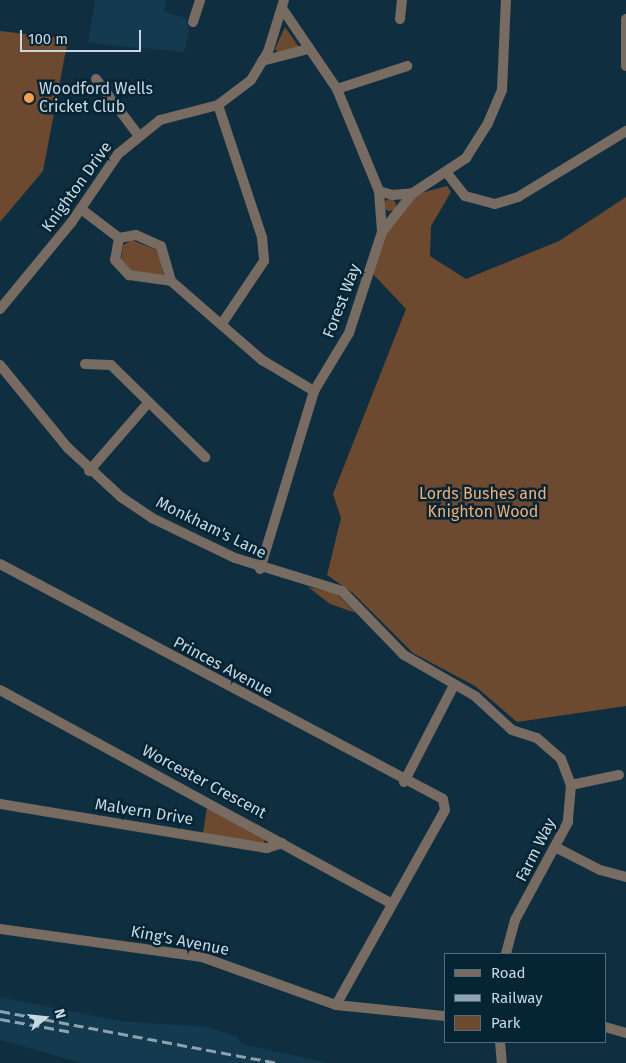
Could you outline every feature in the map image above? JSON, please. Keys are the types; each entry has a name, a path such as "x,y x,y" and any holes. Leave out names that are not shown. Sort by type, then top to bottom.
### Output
{"street":[{"path":"193,22 200,0"},
{"path":"400,19 402,0"},
{"path":"382,232 413,193 447,173 466,158 502,90 506,0"},
{"name":"Forest Way","path":"260,569 314,391 349,333 382,232 379,191 337,89 308,49 283,4"},
{"name":"Knighton Drive","path":"0,310 81,209 118,154 160,120 218,105 244,87 262,61 283,4"},
{"path":"626,19 626,66"},
{"path":"262,61 308,49"},
{"path":"337,89 406,66"},
{"path":"96,79 139,136"},
{"path":"218,105 262,237 264,261 223,322"},
{"path":"447,173 465,196 495,204 518,197 626,131"},
{"path":"379,191 392,195 413,193"},
{"path":"81,209 119,238 136,235 161,246 171,280"},
{"path":"119,238 115,260 129,275 171,280 223,322 262,360 314,391"},
{"path":"85,364 111,365 205,457"},
{"name":"Monkham's Lane","path":"0,365 90,471 152,518 260,569 342,591 404,655 475,696 512,730 537,738"},
{"path":"90,471 149,402"},
{"name":"Princes Avenue","path":"0,564 404,782 442,799 445,810 392,903"},
{"path":"404,782 454,685"},
{"name":"Worcester Crescent","path":"0,690 392,903"},
{"name":"Farm Way","path":"506,953 516,920 557,848 568,822 571,785 562,759 537,738"},
{"path":"571,785 619,775"},
{"name":"Malvern Drive","path":"0,804 267,848 282,843"},
{"path":"557,848 600,870 626,877"},
{"path":"336,1005 392,903"},
{"name":"King's Avenue","path":"0,929 210,959 336,1005 378,1012 444,1016"},
{"path":"606,1027 626,1033"},
{"path":"500,1043 502,1063"}],"shaded area":[{"path":"95,0 166,0 164,12 186,18 189,32 184,52 88,43"},
{"path":"0,997 120,1021 207,1027 237,1037 242,1044 328,1063 82,1063 0,1040"}],"green space":[{"path":"285,27 299,47 278,53 275,49"},
{"name":"Woodford Wells Cricket Club","path":"0,31 68,39 43,171 0,222"},
{"name":"Lords Bushes and Knighton Wood","path":"447,186 451,192 431,226 430,256 466,279 559,241 626,197 626,706 517,722 475,686 413,653 353,593 327,575 341,518 333,494 406,309 373,274 386,232 414,195"},
{"path":"388,199 392,199 396,205 392,211 388,211 384,207 384,203"},
{"path":"132,240 159,251 164,279 131,270 121,260 123,245"},
{"path":"308,587 336,593 356,613 330,604"},
{"path":"207,807 265,837 264,843 203,833"}],"railway":[{"path":"0,1011 279,1063"},
{"path":"0,1019 72,1032"}],"place":[{"name":"Woodford Wells Cricket Club","path":"29,98"}]}
